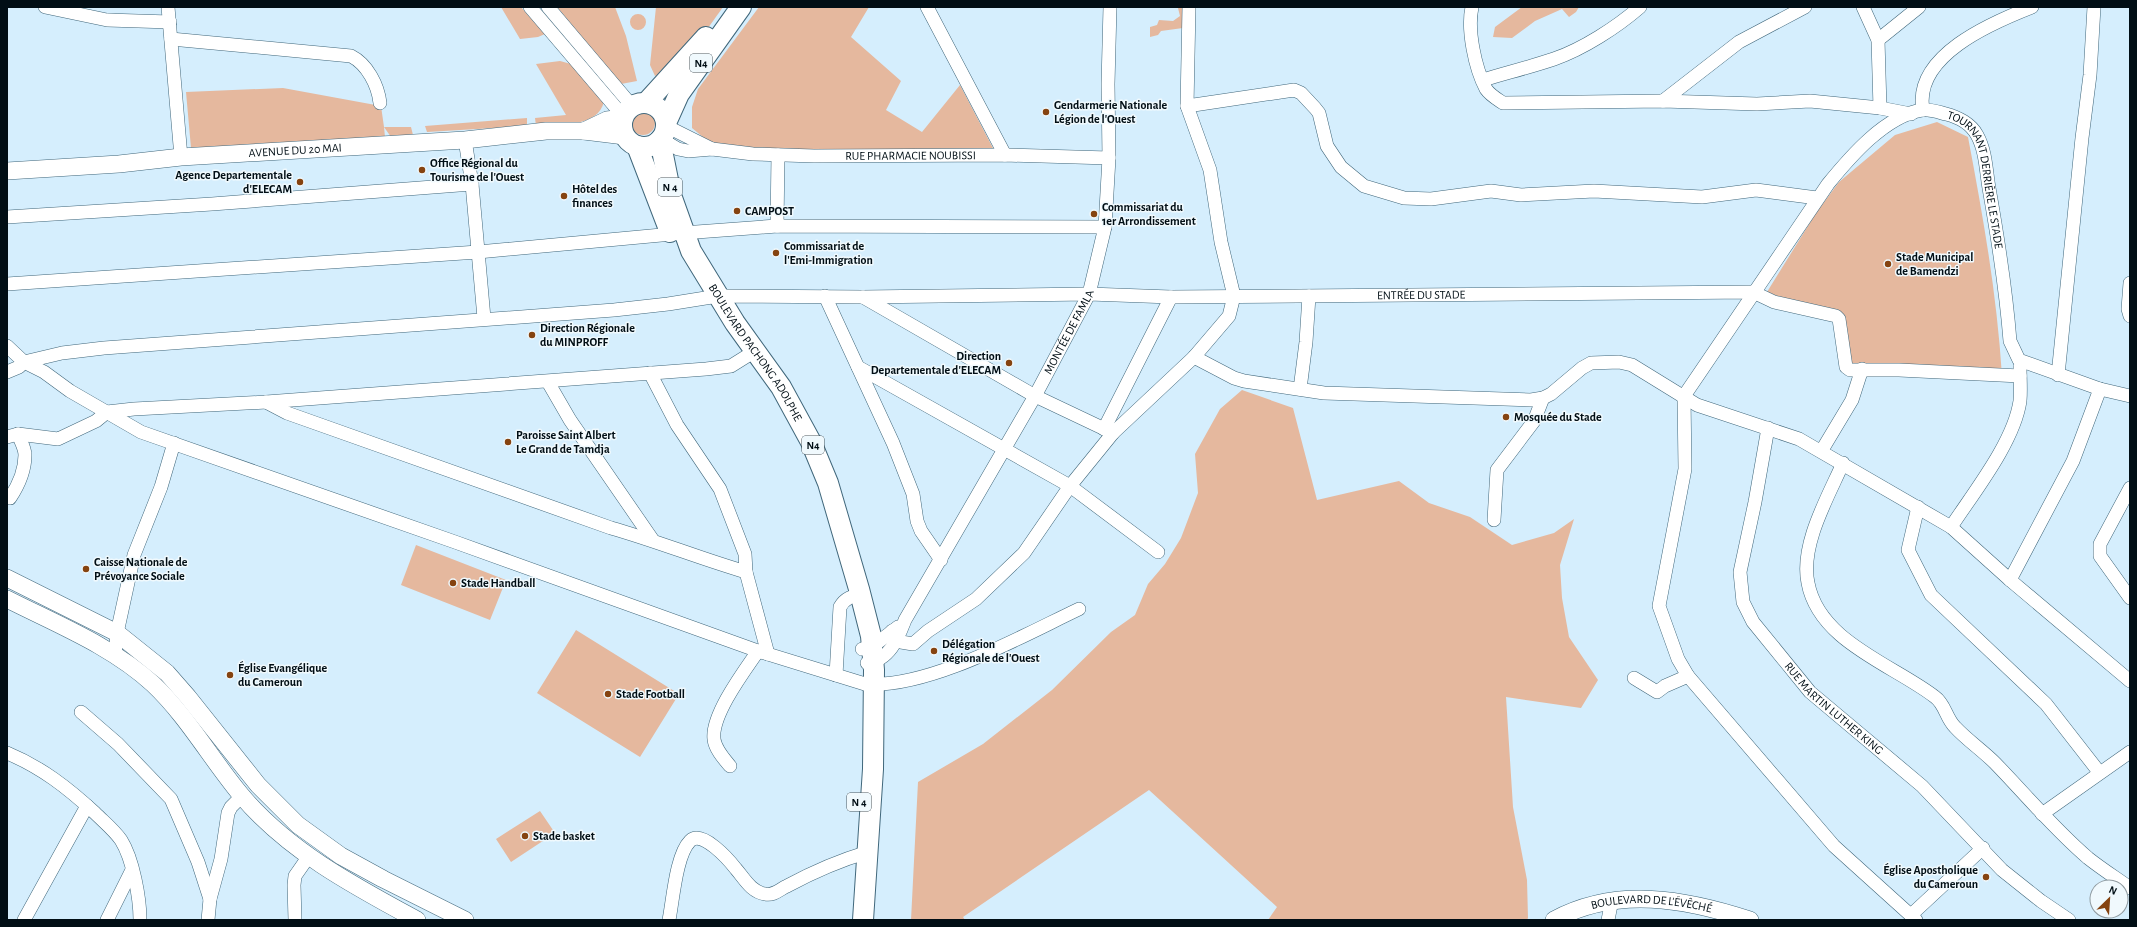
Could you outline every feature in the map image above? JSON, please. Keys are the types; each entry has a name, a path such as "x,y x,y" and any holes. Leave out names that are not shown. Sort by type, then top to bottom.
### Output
{"highway":[{"name":"N4","path":"631,121 711,30 729,7"},
{"name":"N4","path":"663,132 679,94 741,7"},
{"path":"652,104 662,112 663,132 652,146 631,121 652,104"},
{"name":"N 4","path":"631,121 677,233"},
{"name":"N 4","path":"663,132 677,233"},
{"name":"BOULEVARD PACHONG ADOLPHE","path":"677,233 691,251 711,297 750,355 793,407 820,462 844,531 868,655 870,684"},
{"name":"N 4","path":"852,920 863,854 873,769 870,684"},
{"name":"N 4","path":"863,854 863,920"}],"main road":[{"name":"AVENUE DU 20 MAI","path":"7,172 119,164 181,157 465,140 546,131 584,131 607,120 631,121"},
{"path":"7,578 117,633 167,673 258,785 298,825 341,856 465,920"},
{"path":"7,599 115,655 153,684 172,704 242,796 260,816 331,872 417,920"},
{"name":"BOULEVARD DE L'ÉVÊCHÉ","path":"1554,920 1591,905 1612,900 1655,898 1721,915 1750,920"}],"street":[{"path":"45,7 107,20 170,22"},
{"path":"168,7 181,157"},
{"path":"530,7 631,121"},
{"path":"548,7 631,121"},
{"path":"927,7 1005,156"},
{"name":"MONTÉE DE FAMLA","path":"868,655 888,652 895,635 941,560 1035,396 1089,294 1101,248 1104,227 1109,158 1108,84 1110,7"},
{"path":"1108,431 1194,357 1229,316 1234,296 1221,242 1210,170 1187,106 1189,7"},
{"path":"1483,80 1554,59 1570,52 1619,24 1640,7"},
{"path":"1663,101 1739,42 1805,7"},
{"path":"1863,7 1878,40 1880,108"},
{"path":"1878,40 1919,7"},
{"path":"1983,848 1913,918 1834,846 1688,676 1678,659 1659,606 1685,469 1684,396 1818,198 1859,150 1895,121 1917,112 1921,100 1922,89 1928,78 1942,59 1958,43 1979,31 2032,7"},
{"path":"2058,375 2080,153 2090,75 2094,7"},
{"name":"TOURNANT DERRIÈRE LE STADE","path":"1470,8 1472,42 1483,80 1487,90 1503,103 1663,101 1721,104 1810,100 1950,115 1961,120 1970,126 1982,144 2010,341 2019,360"},
{"path":"171,39 351,56 359,60 364,66 378,92 380,103"},
{"path":"1187,106 1294,90 1301,93 1315,108 1318,113 1326,146 1341,167 1364,186 1376,191 1417,200 1491,191 1521,195 1594,191 1702,197 1756,190 1818,198"},
{"name":"RUE PHARMACIE NOUBISSI","path":"663,132 678,149 688,151 712,149 778,155 1109,158"},
{"path":"465,140 472,184 484,318"},
{"path":"777,226 778,155"},
{"path":"7,217 212,204 472,184"},
{"path":"7,284 478,252 677,233 777,226 1104,227"},
{"path":"2130,283 2128,308 2130,316"},
{"path":"1753,292 1774,302 1833,314 1839,319 1846,367 1850,370 1862,369 2020,376"},
{"name":"ENTRÉE DU STADE","path":"7,372 19,367 24,362 62,353 104,348 484,318 622,309 711,297 863,297 1089,294 1171,297 1753,292"},
{"path":"825,296 893,443 910,486 922,531 941,560"},
{"path":"1300,389 1306,342 1309,296"},
{"path":"863,297 1035,396 1108,431"},
{"path":"895,635 908,644 913,644 928,631 976,599 1029,547 1108,431 1171,297"},
{"path":"7,346 24,362 141,432 763,653 870,684 911,679 958,664 1079,609"},
{"path":"12,435 58,438 96,421 107,412 185,405 266,402 548,382 722,368 737,364 750,355"},
{"path":"1194,357 1239,380 1300,389 1324,392 1492,399 1543,398 1551,394 1582,368 1591,363 1603,361 1632,365 1704,408 1793,436 1822,450 1951,527 2010,580 2130,681"},
{"path":"1951,527 1998,456 2012,424 2020,400 2019,360 2100,389 2130,396"},
{"path":"858,367 1070,486 1158,552"},
{"path":"1822,450 1852,400 1862,369"},
{"path":"650,373 677,424 720,489 745,554 746,572 763,653"},
{"path":"548,382 570,420 652,539"},
{"path":"2010,580 2072,461 2100,389"},
{"path":"1494,520 1497,470 1534,421 1543,398"},
{"path":"266,402 287,412 604,526 652,539 714,563 746,572"},
{"name":"RUE MARTIN LUTHER KING","path":"1768,428 1756,502 1740,572 1743,602 1748,613 1810,692 1922,786 1983,848 2002,870 2041,901 2069,920"},
{"path":"7,497 10,498 16,489 22,472 25,454 12,435"},
{"path":"115,655 117,633 134,555 161,487 174,444"},
{"path":"1843,463 1814,531 1807,563 1808,583 1813,598 1823,616 1852,645 1940,700 1954,726 1995,763 2042,814 2088,858 2130,888"},
{"path":"2130,488 2100,544 2099,550 2100,556 2130,598"},
{"path":"1918,507 1908,550 1931,595 2046,704 2099,772"},
{"path":"836,675 840,607 845,600 856,596"},
{"path":"730,766 720,753 714,739 716,727 730,693 742,671 763,653"},
{"path":"1634,678 1657,692 1665,686 1688,676"},
{"path":"81,712 118,744 170,799 198,862 210,899"},
{"path":"2042,814 2099,772 2130,752"},
{"path":"7,753 28,762 54,778 87,806 121,840 132,870 140,907 140,920"},
{"path":"208,920 210,899 221,860 228,813 231,807 242,796"},
{"path":"24,920 87,806"},
{"path":"669,920 682,855 690,840 706,840 719,851 746,882 765,894 773,894 792,883 863,854"},
{"path":"296,920 295,876 309,856"},
{"path":"107,920 132,870"},
{"path":"1608,920 1612,900"}],"shaded area":[{"path":"501,7 521,7 545,34 538,37 520,39"},
{"path":"557,7 615,7 626,36 637,81 621,84"},
{"path":"656,7 723,7 693,46 675,64 655,76 650,65"},
{"path":"759,7 869,7 851,37 901,81 886,110 922,132 960,85 995,152 799,150 715,147 692,128 692,107 698,89"},
{"path":"1171,7 1185,7 1183,28 1161,31 1158,35 1150,37 1150,27 1157,25 1159,20 1173,21 1180,16 1178,8"},
{"path":"1522,7 1579,7 1576,12 1569,17 1562,9 1535,21 1512,38 1493,37 1495,27"},
{"path":"638,14 645,19 646,22 641,29 638,30 631,25 630,22 635,15"},
{"path":"560,61 571,64 604,101 601,110 594,116 576,123 536,126 535,118 566,115 536,64"},
{"path":"283,88 381,106 385,137 191,148 186,92"},
{"path":"643,111 648,112 654,118 654,128 648,134 643,135 638,134 632,128 631,123 632,118 638,112"},
{"path":"527,118 527,126 427,132 425,126"},
{"name":"Stade Municipal de Bamendzi","path":"1937,122 1968,137 1993,286 2002,376 1849,368 1842,321 1767,292 1816,213 1839,182 1895,135"},
{"path":"384,127 411,127 413,135 391,137"},
{"path":"1242,390 1293,408 1317,500 1399,481 1429,503 1470,517 1512,545 1554,533 1574,519 1560,565 1562,598 1569,637 1598,680 1581,708 1506,697 1513,807 1527,880 1527,920 1268,920 1277,907 1149,790 963,917 965,920 911,920 918,782 983,744 1052,690 1111,632 1135,615 1148,584 1165,564 1181,538 1198,493 1195,454 1220,409"},
{"name":"Stade Handball","path":"416,545 506,580 490,620 401,585"},
{"name":"Stade Football","path":"576,630 679,694 640,757 537,693"},
{"name":"Stade basket","path":"540,811 555,833 511,862 496,839"}],"place":[{"name":"Gendarmerie Nationale Légion de l'Ouest","path":"1046,112"},
{"name":"Office Régional du Tourisme de l'Ouest","path":"422,170"},
{"name":"Agence Departementale d'ELECAM","path":"300,182"},
{"name":"Hôtel des finances","path":"564,196"},
{"name":"CAMPOST","path":"737,211"},
{"name":"Commissariat du 1er Arrondissement","path":"1094,214"},
{"name":"Commissariat de l'Emi-Immigration","path":"776,253"},
{"name":"Stade Municipal de Bamendzi","path":"1888,264"},
{"name":"Direction Régionale du MINPROFF","path":"532,335"},
{"name":"Direction Departementale d'ELECAM","path":"1009,363"},
{"name":"Mosquée du Stade","path":"1506,417"},
{"name":"Paroisse Saint Albert Le Grand de Tamdja","path":"508,442"},
{"name":"Caisse Nationale de Prévoyance Sociale","path":"86,569"},
{"name":"Stade Handball","path":"453,583"},
{"name":"Délégation Régionale de l'Ouest","path":"934,651"},
{"name":"Église Evangélique du Cameroun","path":"230,675"},
{"name":"Stade Football","path":"608,694"},
{"name":"Stade basket","path":"525,836"},
{"name":"Église Apostholique du Cameroun","path":"1986,877"}]}
